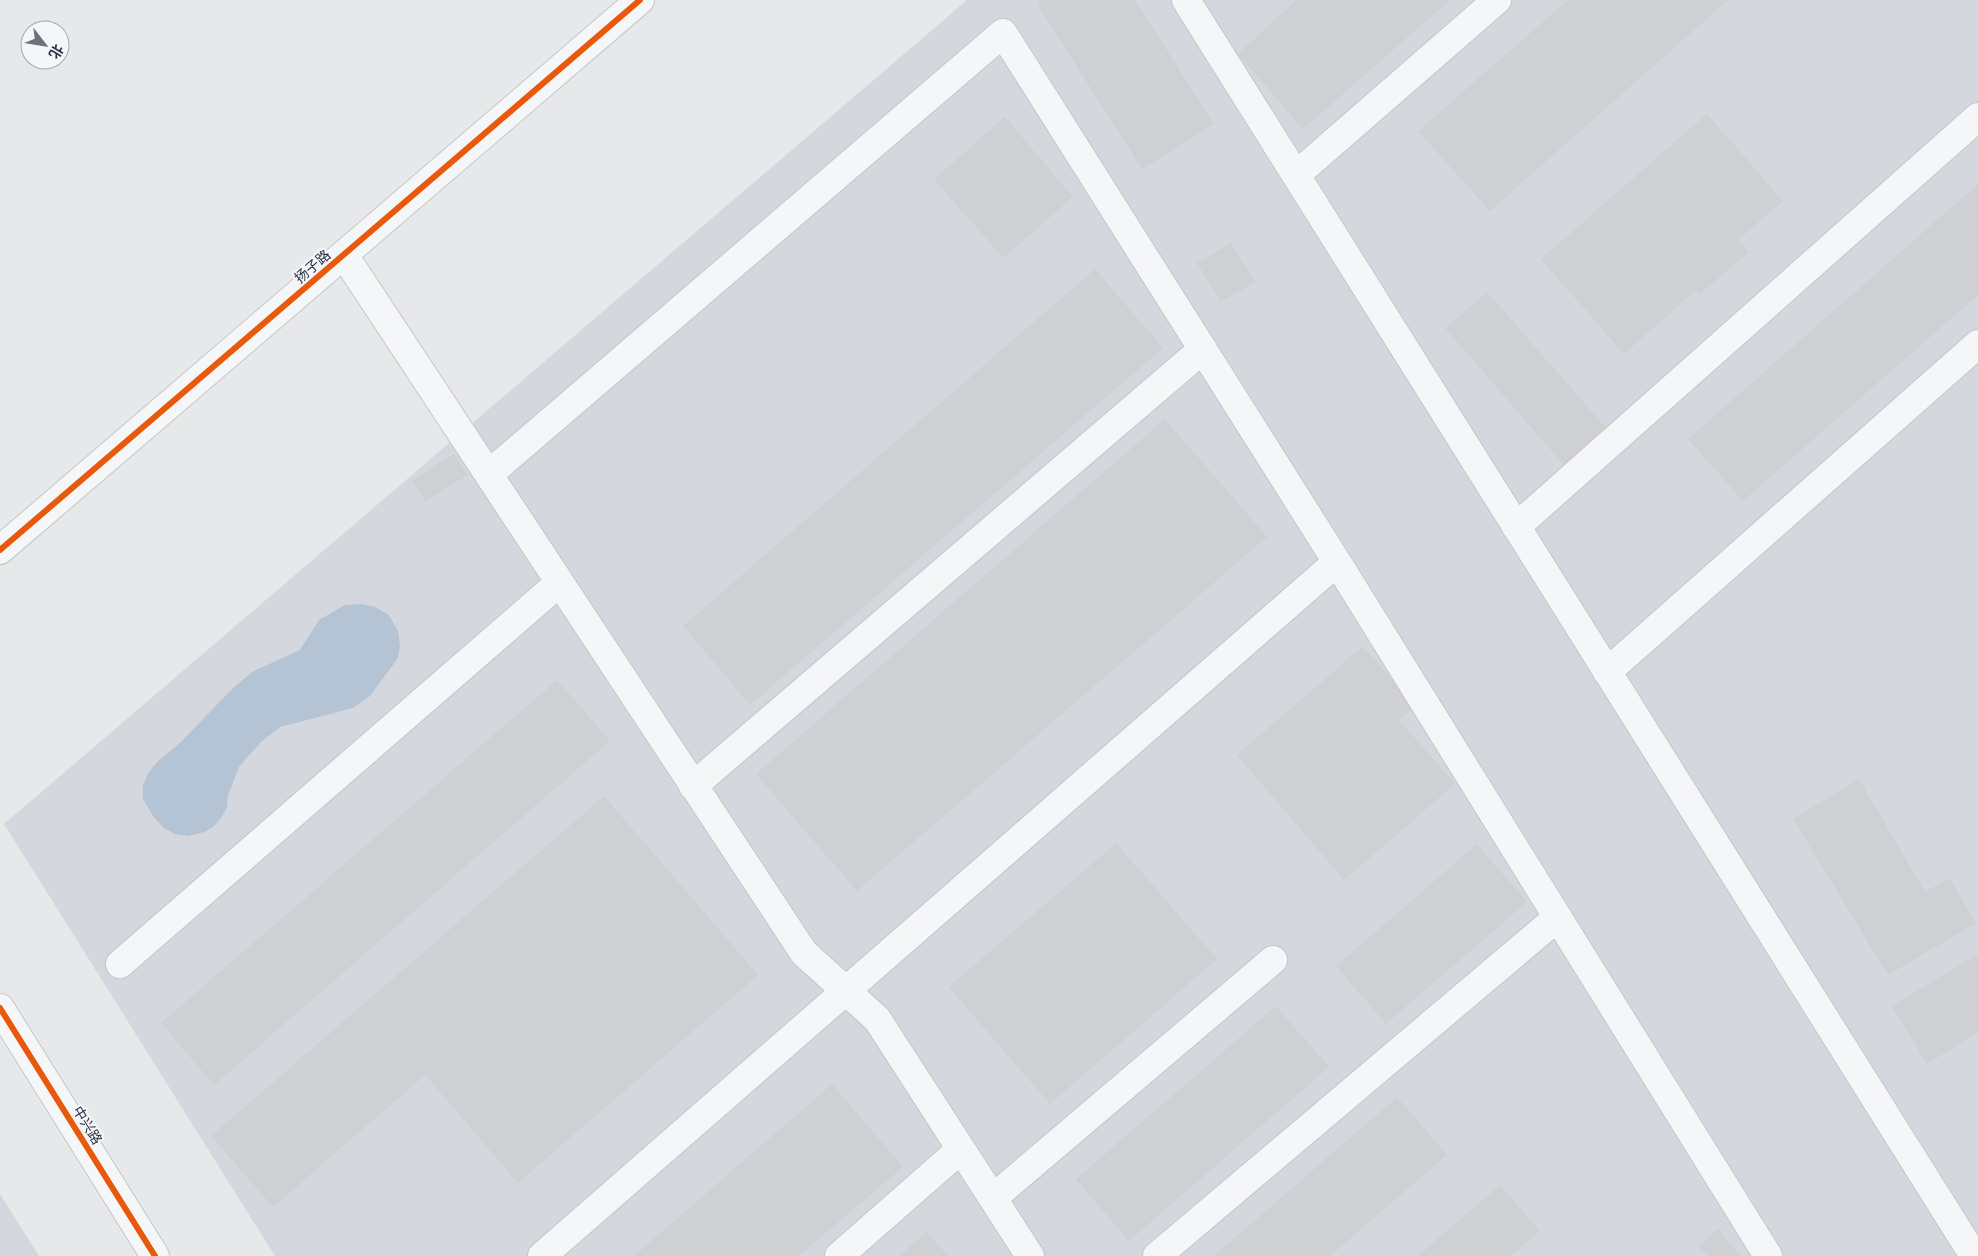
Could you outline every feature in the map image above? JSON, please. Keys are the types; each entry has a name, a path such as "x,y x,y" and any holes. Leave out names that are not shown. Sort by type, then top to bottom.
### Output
{"street":[{"name":"扬子路","path":"0,550 640,0"},
{"path":"1186,0 1974,1256"},
{"path":"1296,175 1497,0"},
{"path":"489,474 1003,33 1337,562 1768,1256"},
{"path":"1516,527 1978,117"},
{"path":"344,254 804,953 877,1020 1030,1256"},
{"path":"1608,672 1978,344"},
{"path":"694,786 1203,350"},
{"path":"542,1256 1337,562"},
{"path":"120,964 559,583"},
{"path":"1157,1256 1558,917"},
{"path":"993,1198 1273,960"},
{"name":"中兴路","path":"0,1008 156,1256"},
{"path":"839,1256 961,1149"}],"shaded area":[{"path":"967,0 1978,0 1978,1256 275,1256 4,824"},
{"path":"0,1194 39,1256 0,1256"}],"water":[{"path":"361,604 375,607 389,615 398,631 400,646 398,658 370,696 353,708 280,727 260,743 239,767 228,795 227,807 213,827 204,832 188,836 175,834 164,828 153,816 143,799 143,786 148,773 157,762 180,743 231,690 252,672 300,650 319,620 345,605"}],"building":[{"path":"1044,0 1135,0 1214,124 1142,169 1037,4"},
{"path":"1296,0 1450,0 1303,129 1238,54"},
{"path":"1568,0 1728,0 1490,211 1418,131"},
{"path":"1707,114 1783,201 1738,240 1749,252 1699,295 1695,291 1624,354 1541,259"},
{"path":"1005,117 1073,197 1003,258 934,179"},
{"path":"1978,184 1978,295 1743,501 1688,439"},
{"path":"1231,243 1255,282 1221,302 1197,263"},
{"path":"1095,269 1163,348 750,705 683,626"},
{"path":"1487,292 1606,428 1564,465 1445,328"},
{"path":"1165,419 1267,537 857,891 756,774"},
{"path":"454,454 468,475 425,501 412,481"},
{"path":"1363,646 1415,706 1399,720 1455,784 1344,880 1237,755"},
{"path":"557,680 610,741 214,1085 161,1023"},
{"path":"1859,779 1925,892 1949,878 1976,923 1888,975 1793,819"},
{"path":"604,796 758,975 518,1183 425,1075 273,1207 211,1136"},
{"path":"1116,843 1217,959 1050,1104 949,987"},
{"path":"1477,844 1527,902 1386,1024 1336,966"},
{"path":"1978,954 1978,1032 1927,1064 1892,1006"},
{"path":"1276,1006 1329,1067 1129,1241 1076,1179"},
{"path":"832,1084 903,1167 799,1256 634,1256"},
{"path":"1397,1097 1447,1155 1330,1256 1214,1256"},
{"path":"1500,1185 1540,1231 1511,1256 1418,1256"},
{"path":"1718,1229 1741,1256 1708,1256 1699,1246"},
{"path":"927,1232 948,1256 899,1256"}],"cycle path":[{"path":"0,550 640,0"},
{"path":"0,1008 155,1256"}]}
